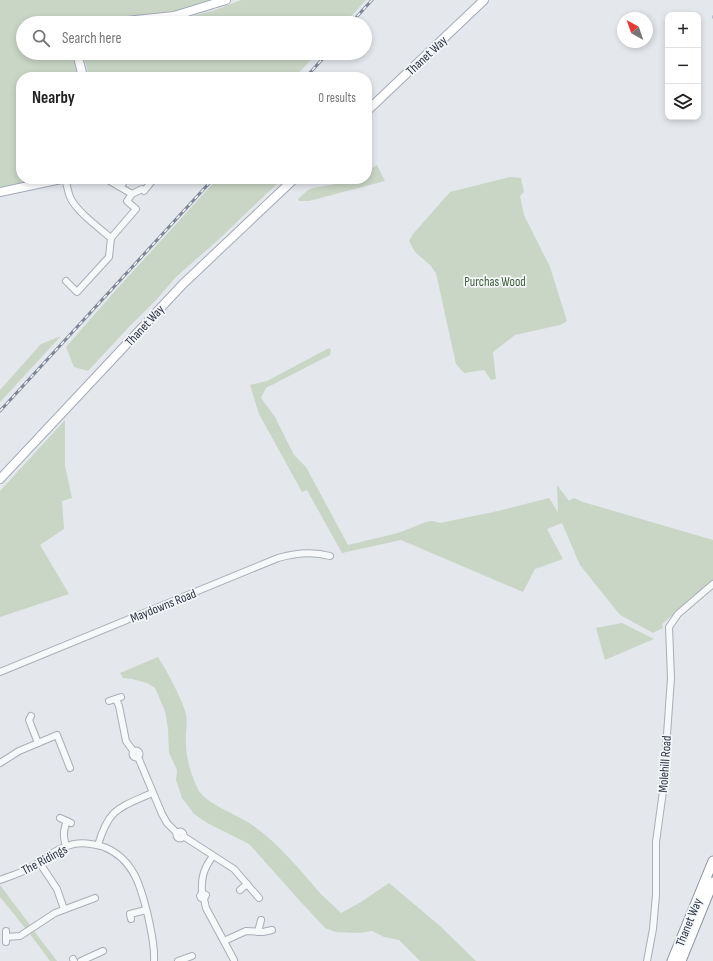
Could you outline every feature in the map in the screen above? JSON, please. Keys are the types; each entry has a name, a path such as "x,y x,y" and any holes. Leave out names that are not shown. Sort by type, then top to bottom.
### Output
{"highway":[{"name":"Thanet Way","path":"672,961 713,861"},
{"name":"Thanet Way","path":"681,961 713,882"}],"main road":[{"path":"174,16 226,0"},
{"name":"Thanet Way","path":"372,106 484,0"},
{"path":"79,60 82,72"},
{"path":"0,192 38,184"},
{"name":"Thanet Way","path":"0,479 183,284 289,184"}],"street":[{"path":"66,184 71,199 76,206 110,238"},
{"path":"115,184 132,194"},
{"path":"66,281 77,292 109,258 110,238 136,209 127,201 132,194 142,189 144,191 150,184"},
{"name":"Maydowns Road","path":"0,672 278,558 290,554 301,553 319,553 330,556"},
{"name":"Molehill Road","path":"647,961 654,922 656,895 656,842 663,791 671,678 669,627 678,614 713,584"},
{"path":"115,699 119,706 126,741 134,752 133,756 138,758 162,814 167,823 177,833 176,836 178,838 183,836 234,869 259,898"},
{"path":"31,716 29,720 38,743"},
{"path":"0,763 11,755 57,735 70,768"},
{"path":"98,845 103,830 112,814 123,806 152,793"},
{"path":"120,800 123,806"},
{"path":"60,818 69,822 63,830 66,846"},
{"name":"The Ridings","path":"0,880 22,872 58,849 66,846 85,843 98,845 120,856 132,869 140,886 154,944 154,961"},
{"path":"213,856 203,871 201,881 203,896 206,908 234,960"},
{"path":"39,862 57,889 64,909"},
{"path":"240,890 247,884"},
{"path":"6,937 20,936 36,921 95,898"},
{"path":"131,919 130,914 146,910"},
{"path":"258,932 261,920"},
{"path":"224,941 246,931 258,932 272,930"},
{"path":"81,961 97,958 103,951"},
{"path":"182,952 181,960 192,956"}],"green space":[{"path":"0,0 213,0 162,14 123,16 16,16 16,60 76,60 79,72 16,72 16,184 19,184 0,188"},
{"path":"241,0 366,0 351,16 193,16 215,10"},
{"path":"85,60 311,60 300,72 88,72"},
{"path":"377,165 385,181 309,201 299,201 298,199 308,190 313,188 335,184 372,184 372,168"},
{"name":"Purchas Wood","path":"510,177 521,178 524,192 520,196 524,215 550,267 567,321 560,325 515,335 493,352 496,379 491,380 484,370 464,373 456,364 436,273 430,265 415,252 409,241 413,234 450,192"},
{"path":"212,184 277,184 217,241 176,277 88,371 74,367 66,347"},
{"path":"61,336 0,402 0,390 41,344"},
{"path":"329,348 331,350 330,355 266,388 261,398 275,417 294,455 306,467 348,545 398,533 426,522 433,521 440,523 498,511 549,498 558,512 557,485 569,501 574,498 583,502 713,540 713,581 662,624 663,628 653,633 620,615 580,565 562,523 547,529 563,559 535,569 523,592 401,540 342,553 307,490 302,492 259,414 250,385 267,381"},
{"path":"65,420 65,466 72,498 62,501 64,529 40,545 69,594 0,617 0,491"},
{"path":"622,623 654,639 605,660 596,628"},
{"path":"158,657 174,685 186,714 186,750 188,762 196,786 203,796 217,806 249,823 264,834 281,849 319,892 341,913 361,902 389,883 440,926 476,961 420,961 399,940 384,937 372,931 359,933 336,932 325,928 249,844 209,824 194,814 182,798 176,780 177,770 169,753 168,729 165,711 155,688 147,683 123,678 120,673"},
{"path":"0,885 30,925 26,929 0,897"},
{"path":"34,931 57,961 50,961 30,934"}],"railway":[{"path":"357,16 372,0"},
{"path":"311,72 322,60"},
{"path":"0,411 208,184"}]}
